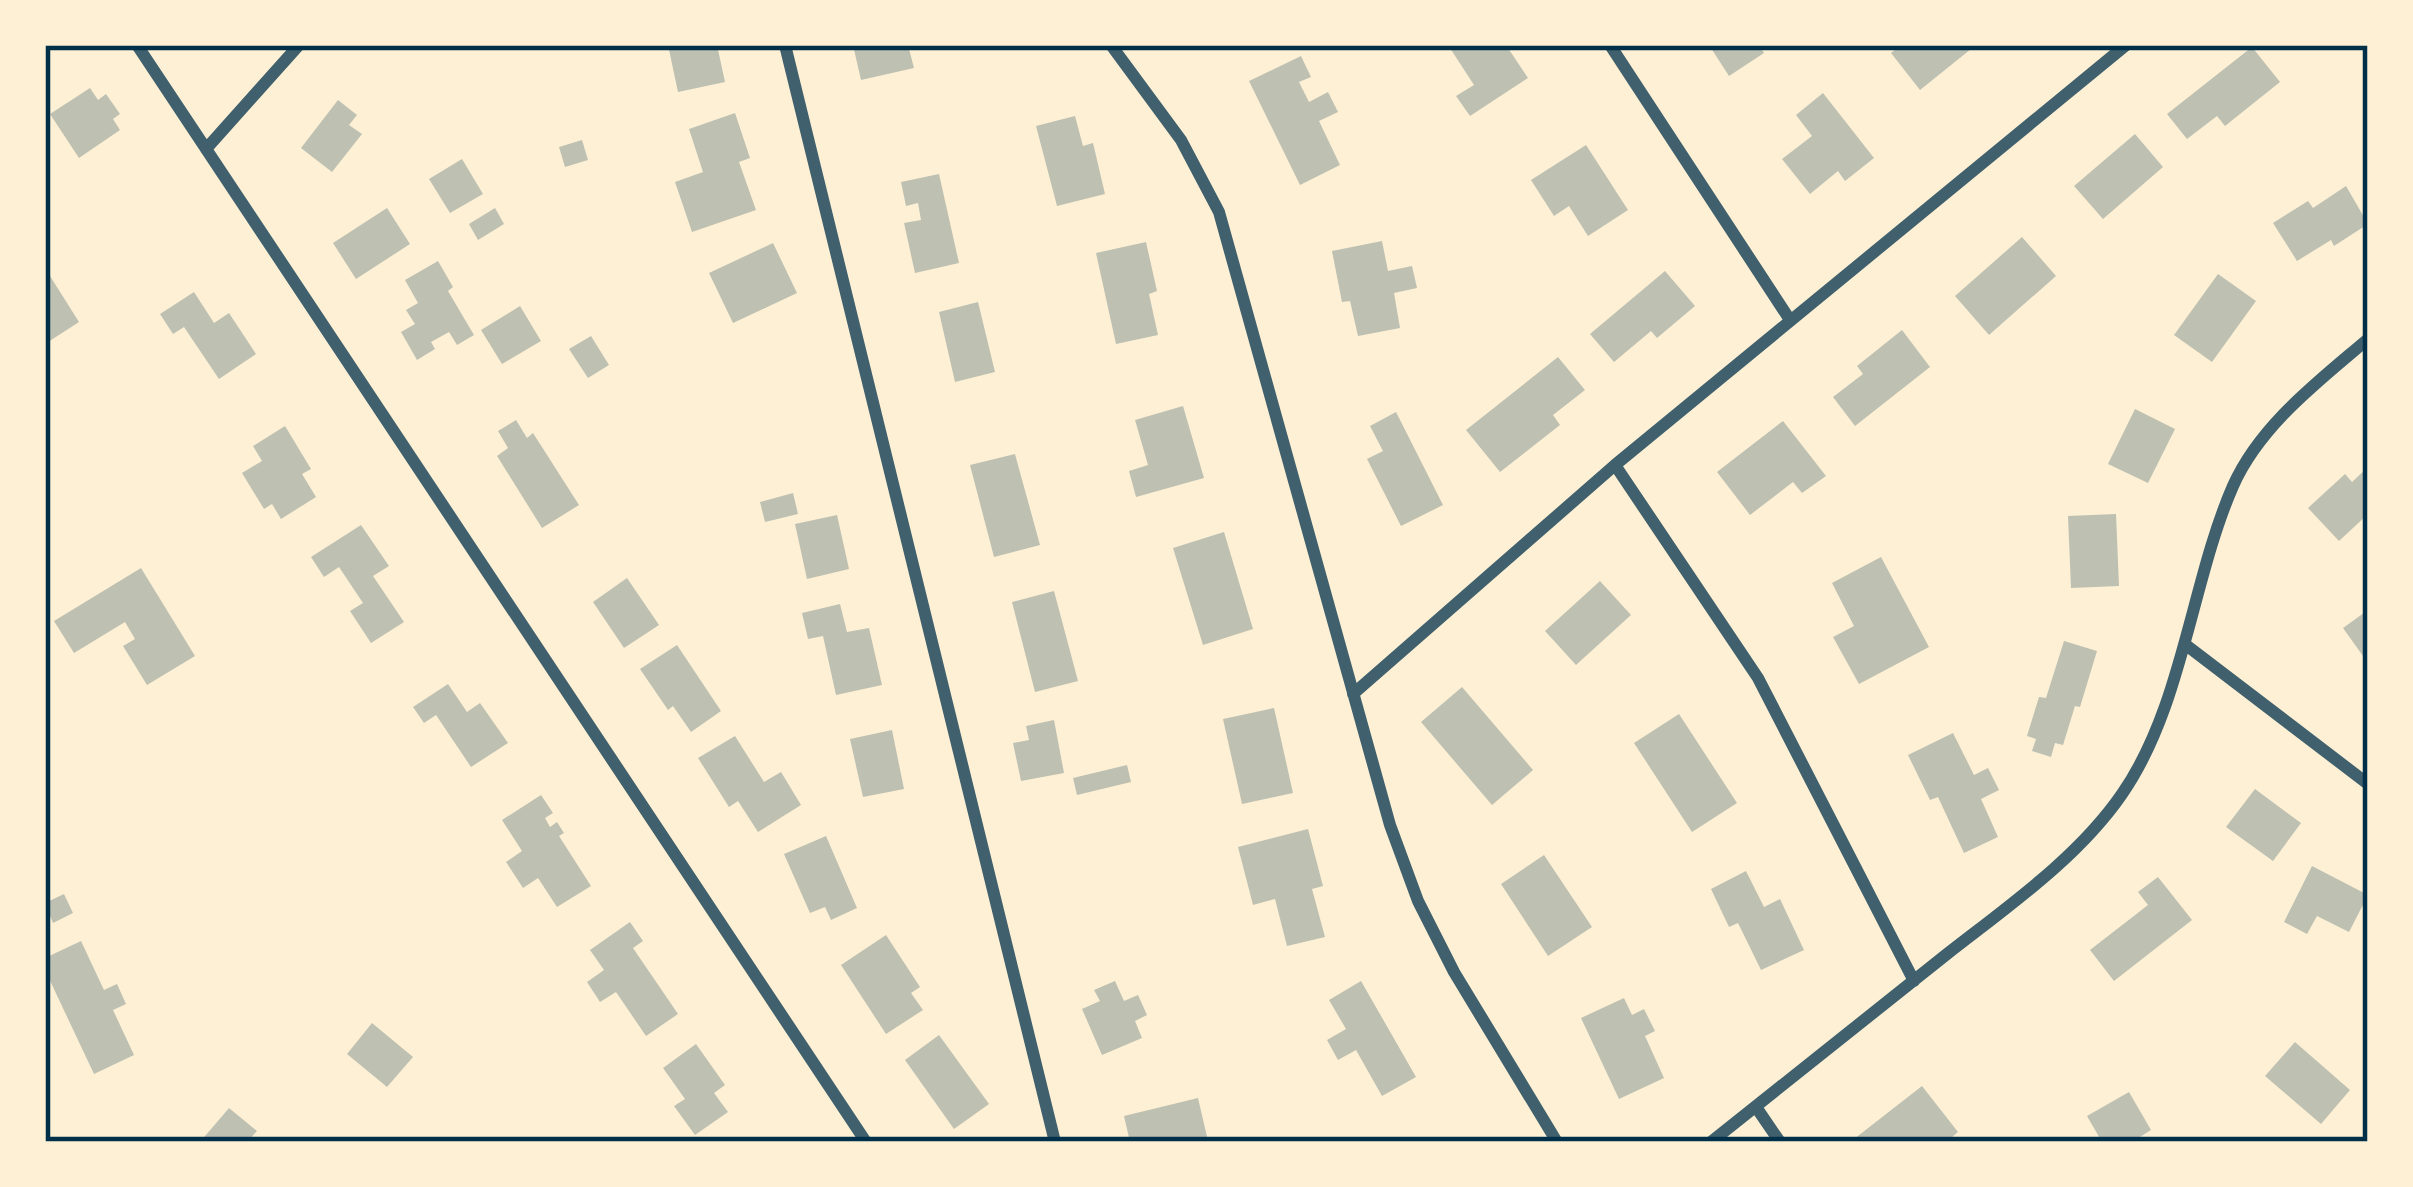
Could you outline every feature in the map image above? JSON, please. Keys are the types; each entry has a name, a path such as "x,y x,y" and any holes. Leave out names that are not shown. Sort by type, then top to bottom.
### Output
{"street":[{"path":"137,45 866,1142"},
{"path":"206,149 298,45"},
{"path":"785,45 1055,1142"},
{"path":"1111,45 1181,140 1219,212 1390,825 1418,901 1454,972 1557,1142"},
{"path":"1610,45 1790,320"},
{"path":"1353,694 1615,465 2126,45"},
{"path":"1712,1142 2066,855 2121,796 2141,761 2186,645 2207,557 2235,482 2282,417 2368,339"},
{"path":"1615,465 1758,677 1914,981"},
{"path":"2186,645 2368,784"},
{"path":"1756,1107 1780,1142"}],"building":[{"path":"668,45 717,45 725,82 678,92"},
{"path":"853,45 908,45 914,68 861,80"},
{"path":"1448,45 1506,45 1528,78 1470,116 1456,96 1474,85"},
{"path":"1709,45 1759,45 1764,53 1729,76"},
{"path":"1901,45 1976,45 1920,90 1891,53"},
{"path":"2252,47 2280,82 2225,126 2217,116 2187,139 2167,114"},
{"path":"1301,56 1311,77 1299,82 1309,102 1328,92 1338,112 1319,121 1340,165 1300,185 1249,81"},
{"path":"90,88 98,100 106,94 120,114 113,119 120,130 79,158 50,114"},
{"path":"1823,93 1874,158 1845,181 1838,171 1810,194 1782,159 1812,136 1796,115"},
{"path":"338,100 357,115 349,125 362,134 332,172 301,148"},
{"path":"735,113 750,158 739,162 756,210 692,232 675,182 703,172 689,129"},
{"path":"1075,116 1083,146 1093,143 1105,194 1057,206 1036,126"},
{"path":"2135,134 2163,167 2103,219 2074,186"},
{"path":"582,140 588,160 565,167 559,147"},
{"path":"1586,145 1628,210 1588,236 1569,206 1554,216 1531,180"},
{"path":"462,159 483,194 450,213 429,179"},
{"path":"939,174 959,263 915,273 904,223 921,220 918,203 906,206 901,182"},
{"path":"2346,186 2368,224 2334,246 2331,240 2297,261 2273,223 2308,201 2313,208"},
{"path":"387,208 410,244 356,279 333,243"},
{"path":"495,208 504,224 478,240 469,224"},
{"path":"2022,237 2056,276 1989,335 1955,296"},
{"path":"1382,241 1388,271 1412,266 1417,288 1394,293 1400,328 1358,336 1350,301 1342,302 1332,251"},
{"path":"1146,242 1157,291 1149,294 1158,335 1116,344 1096,253"},
{"path":"773,243 797,293 733,323 709,273"},
{"path":"438,261 453,287 448,291 474,335 457,345 449,332 431,342 435,349 417,360 401,332 415,324 406,310 418,303 405,280"},
{"path":"1665,271 1695,306 1657,338 1651,331 1614,362 1590,334"},
{"path":"2218,274 2256,301 2212,362 2174,335"},
{"path":"50,276 79,322 45,344 45,279"},
{"path":"194,292 214,323 229,313 256,354 219,379 184,327 173,334 160,314"},
{"path":"978,302 995,372 955,382 939,312"},
{"path":"520,306 541,341 502,364 481,330"},
{"path":"1902,330 1930,367 1855,426 1833,397 1863,374 1857,366"},
{"path":"591,336 609,365 588,378 569,349"},
{"path":"1558,357 1585,390 1553,415 1560,425 1500,472 1466,430"},
{"path":"1183,406 1204,478 1136,497 1129,471 1148,465 1135,420"},
{"path":"2135,409 2175,429 2148,483 2108,464"},
{"path":"1396,412 1443,505 1401,526 1367,459 1383,451 1370,426"},
{"path":"516,420 527,438 533,433 579,505 542,528 497,456 508,448 498,431"},
{"path":"1783,421 1826,476 1802,493 1793,482 1750,515 1717,472"},
{"path":"285,426 311,469 302,474 316,497 281,519 272,504 264,509 242,473 262,461 253,446"},
{"path":"1015,454 1040,545 994,557 970,465"},
{"path":"2368,467 2368,514 2339,541 2308,508 2345,474 2352,482"},
{"path":"793,493 798,514 765,522 760,502"},
{"path":"2116,514 2119,586 2071,588 2068,516"},
{"path":"837,515 849,569 807,579 795,524"},
{"path":"361,525 389,566 373,576 404,622 371,643 350,611 363,603 339,567 324,577 311,557"},
{"path":"1224,532 1253,629 1203,645 1173,548"},
{"path":"1881,557 1929,647 1859,684 1833,637 1854,626 1832,583"},
{"path":"141,568 195,656 147,685 123,646 135,639 125,622 74,653 54,621"},
{"path":"627,578 659,625 624,648 593,602"},
{"path":"1600,581 1631,615 1576,665 1545,631"},
{"path":"1054,591 1078,681 1035,692 1012,602"},
{"path":"840,604 847,632 869,628 882,685 836,695 823,636 808,639 802,613"},
{"path":"2368,610 2368,663 2343,628"},
{"path":"2064,641 2097,651 2080,707 2075,706 2063,745 2055,743 2051,757 2032,751 2036,739 2027,736 2039,697 2046,698"},
{"path":"677,645 721,711 691,732 673,706 668,710 640,669"},
{"path":"448,684 467,712 480,703 508,743 471,767 436,715 424,723 413,707"},
{"path":"1462,687 1533,770 1492,805 1421,722"},
{"path":"1274,708 1293,793 1242,804 1223,719"},
{"path":"1679,714 1737,803 1692,832 1634,743"},
{"path":"1054,720 1064,773 1021,781 1013,743 1029,740 1026,726"},
{"path":"892,730 904,789 863,797 850,739"},
{"path":"1953,733 1974,775 1988,768 1999,790 1981,799 1998,837 1964,853 1938,797 1930,800 1908,755"},
{"path":"735,736 764,782 781,772 801,805 758,832 738,801 729,807 698,758"},
{"path":"1127,765 1131,782 1077,795 1073,778"},
{"path":"2255,789 2301,823 2273,861 2226,827"},
{"path":"541,795 553,813 545,818 550,827 557,822 564,833 559,836 591,886 557,907 538,878 523,888 506,862 522,851 502,820"},
{"path":"1308,829 1323,886 1312,889 1325,937 1287,946 1275,899 1253,905 1238,847"},
{"path":"826,836 857,908 831,920 825,907 810,913 784,854"},
{"path":"1544,855 1592,927 1548,956 1501,884"},
{"path":"2312,866 2368,895 2349,932 2317,916 2307,934 2284,922"},
{"path":"1746,871 1764,907 1780,899 1804,950 1761,970 1738,923 1729,927 1711,889"},
{"path":"2158,877 2192,920 2114,981 2090,950 2148,905 2138,892"},
{"path":"64,894 73,913 53,923 45,903"},
{"path":"630,922 643,941 633,948 678,1014 646,1036 616,992 600,1002 587,982 604,970 590,950"},
{"path":"886,935 920,987 911,993 923,1010 886,1034 841,965"},
{"path":"81,941 104,990 117,984 126,1004 113,1010 134,1055 94,1074 45,970 45,958"},
{"path":"1115,981 1124,1001 1138,995 1147,1015 1135,1021 1142,1038 1102,1055 1082,1009 1100,1001 1094,990"},
{"path":"1361,981 1416,1077 1382,1096 1356,1050 1338,1060 1327,1040 1346,1029 1329,1000"},
{"path":"1624,998 1632,1015 1644,1009 1655,1031 1645,1036 1664,1078 1619,1099 1581,1018"},
{"path":"372,1023 413,1057 387,1087 347,1054"},
{"path":"939,1035 989,1104 954,1129 905,1060"},
{"path":"2295,1042 2350,1090 2321,1124 2265,1076"},
{"path":"696,1044 725,1085 714,1093 728,1112 695,1135 674,1106 685,1099 663,1068"},
{"path":"1922,1086 1958,1132 1946,1142 1856,1142 1854,1139"},
{"path":"2129,1092 2151,1130 2132,1142 2102,1142 2087,1116"},
{"path":"1198,1098 1208,1141 1130,1142 1124,1116"},
{"path":"229,1108 257,1131 247,1142 200,1142"}]}
